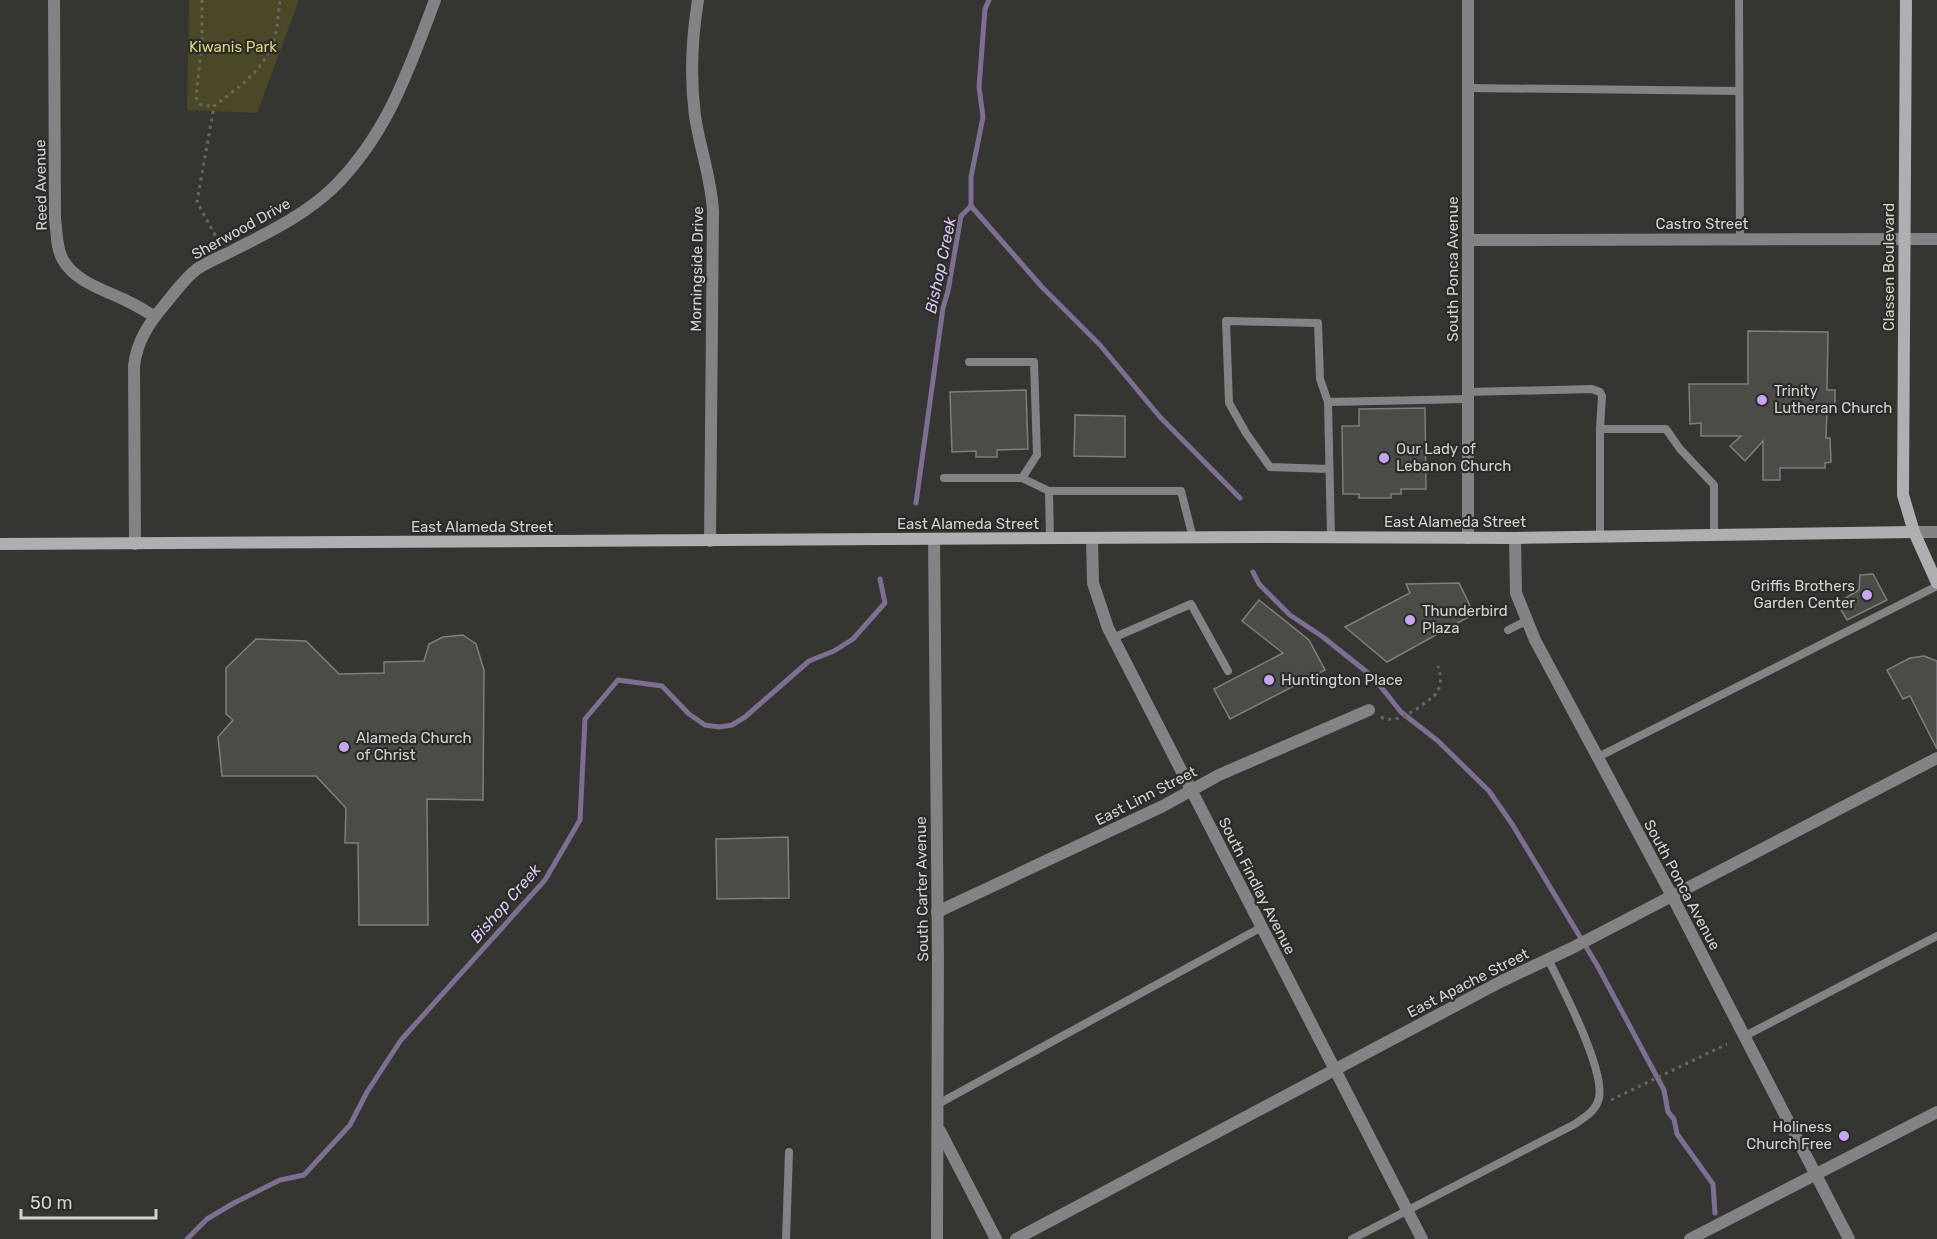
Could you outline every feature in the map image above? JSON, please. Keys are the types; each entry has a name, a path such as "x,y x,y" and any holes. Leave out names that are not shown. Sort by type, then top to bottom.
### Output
{"main road":[{"name":"Classen Boulevard","path":"1906,0 1903,495 1914,532 1937,585"},
{"name":"East Alameda Street","path":"0,544 710,542 1050,538 1515,538 1914,532"}],"street":[{"name":"Reed Avenue","path":"54,0 55,219 59,249 70,269 92,285 154,316"},
{"name":"Sherwood Drive","path":"135,544 135,366 140,340 154,316 190,275 299,214 334,187 364,153 405,82 435,0"},
{"name":"Morningside Drive","path":"699,0 694,33 694,92 696,117 708,172 713,212 710,542"},
{"name":"South Ponca Avenue","path":"1468,0 1468,538"},
{"name":"Castro Street","path":"1468,240 1937,239"},
{"name":"East Alameda Street","path":"1914,532 1937,532"},
{"name":"South Findlay Avenue","path":"1092,538 1094,583 1113,638 1422,1239"},
{"name":"South Ponca Avenue","path":"1515,538 1516,593 1526,621 1850,1239"},
{"name":"South Carter Avenue","path":"934,539 938,912 937,1239"},
{"name":"East Linn Street","path":"938,912 1163,806 1219,776 1369,710"},
{"name":"East Apache Street","path":"1016,1239 1500,982 1572,948 1937,758"},
{"path":"1690,1239 1937,1112"},
{"path":"938,1128 996,1239"}],"lane":[{"path":"1739,0 1740,238"},
{"path":"1468,88 1740,91"},
{"path":"1329,469 1270,467 1246,433 1229,403 1226,321 1318,323 1320,379 1328,402 1331,537"},
{"path":"969,362 1035,362 1037,454 1022,478"},
{"path":"1328,402 1592,389 1599,392 1602,396 1600,537"},
{"path":"1600,429 1666,429 1680,449 1714,485 1714,535"},
{"path":"944,478 1022,478 1049,491 1181,491 1193,538"},
{"path":"1049,491 1050,538"},
{"path":"1598,758 1937,585"},
{"path":"1113,638 1191,604 1228,671"},
{"path":"1508,630 1526,621"},
{"path":"938,1104 1262,927"},
{"path":"1745,1036 1937,936"},
{"path":"1352,1239 1575,1124 1595,1107 1599,1099 1598,1074 1563,988 1548,959"},
{"path":"786,1239 789,1152"}],"path":[{"path":"202,0 202,41 196,98 201,105 214,106 239,87 267,56 274,40 280,0"},
{"path":"214,106 197,202 225,254"},
{"path":"1400,718 1438,693 1442,676 1438,666"},
{"path":"1595,1107 1727,1044"}],"green space":[{"name":"Kiwanis Park","path":"189,0 299,0 257,113 187,110"}],"building":[{"name":"Trinity Lutheran Church","path":"1748,331 1828,332 1827,390 1835,390 1835,410 1827,409 1826,438 1830,438 1831,462 1825,463 1825,468 1780,468 1780,480 1763,480 1763,441 1745,461 1730,446 1741,436 1701,436 1701,423 1690,424 1689,384 1748,384"},
{"path":"1026,390 1028,449 997,450 997,457 976,457 976,451 952,452 950,392"},
{"name":"Our Lady of Lebanon Church","path":"1425,408 1426,489 1401,489 1401,494 1391,494 1391,498 1359,498 1359,494 1343,494 1342,426 1359,426 1359,409"},
{"path":"1075,415 1125,416 1125,457 1074,456"},
{"name":"Griffis Brothers Garden Center","path":"1873,574 1887,600 1847,620 1837,603 1859,590 1860,575"},
{"name":"Thunderbird Plaza","path":"1459,583 1474,614 1387,662 1345,627 1410,593 1406,584"},
{"name":"Huntington Place","path":"1259,600 1309,640 1325,670 1230,719 1214,689 1283,653 1242,621"},
{"path":"463,635 476,644 484,670 483,800 427,799 428,925 359,925 358,843 345,843 346,808 316,776 222,776 218,737 233,720 226,714 226,668 256,639 306,641 339,674 384,673 384,662 424,661 429,644 443,637"},
{"path":"1924,656 1937,661 1937,749 1910,696 1903,699 1887,670 1910,658"},
{"path":"788,837 789,898 717,899 716,839"}],"waterway":[{"name":"Bishop Creek","path":"971,206 971,177 983,117 979,87 985,9 989,0"},
{"path":"971,206 1042,287 1100,345 1160,417 1240,498"},
{"name":"Bishop Creek","path":"916,503 943,308 961,216 971,206"},
{"path":"1253,572 1259,584 1290,615 1323,637 1373,677 1401,712 1438,741 1489,791 1512,824 1597,965 1664,1090 1668,1112 1674,1119 1677,1134 1713,1184 1715,1213"},
{"name":"Bishop Creek","path":"187,1239 207,1219 234,1203 280,1180 304,1175 350,1125 367,1092 401,1040 545,880 580,820 585,719 618,680 662,686 689,714 705,725 719,727 732,725 745,717 809,661 834,651 853,639 885,603 880,579"}],"place":[{"name":"Trinity Lutheran Church","path":"1762,400"},
{"name":"Our Lady of Lebanon Church","path":"1384,458"},
{"name":"Griffis Brothers Garden Center","path":"1867,595"},
{"name":"Thunderbird Plaza","path":"1410,620"},
{"name":"Huntington Place","path":"1269,680"},
{"name":"Alameda Church of Christ","path":"344,747"},
{"name":"Holiness Church Free","path":"1844,1136"}]}
